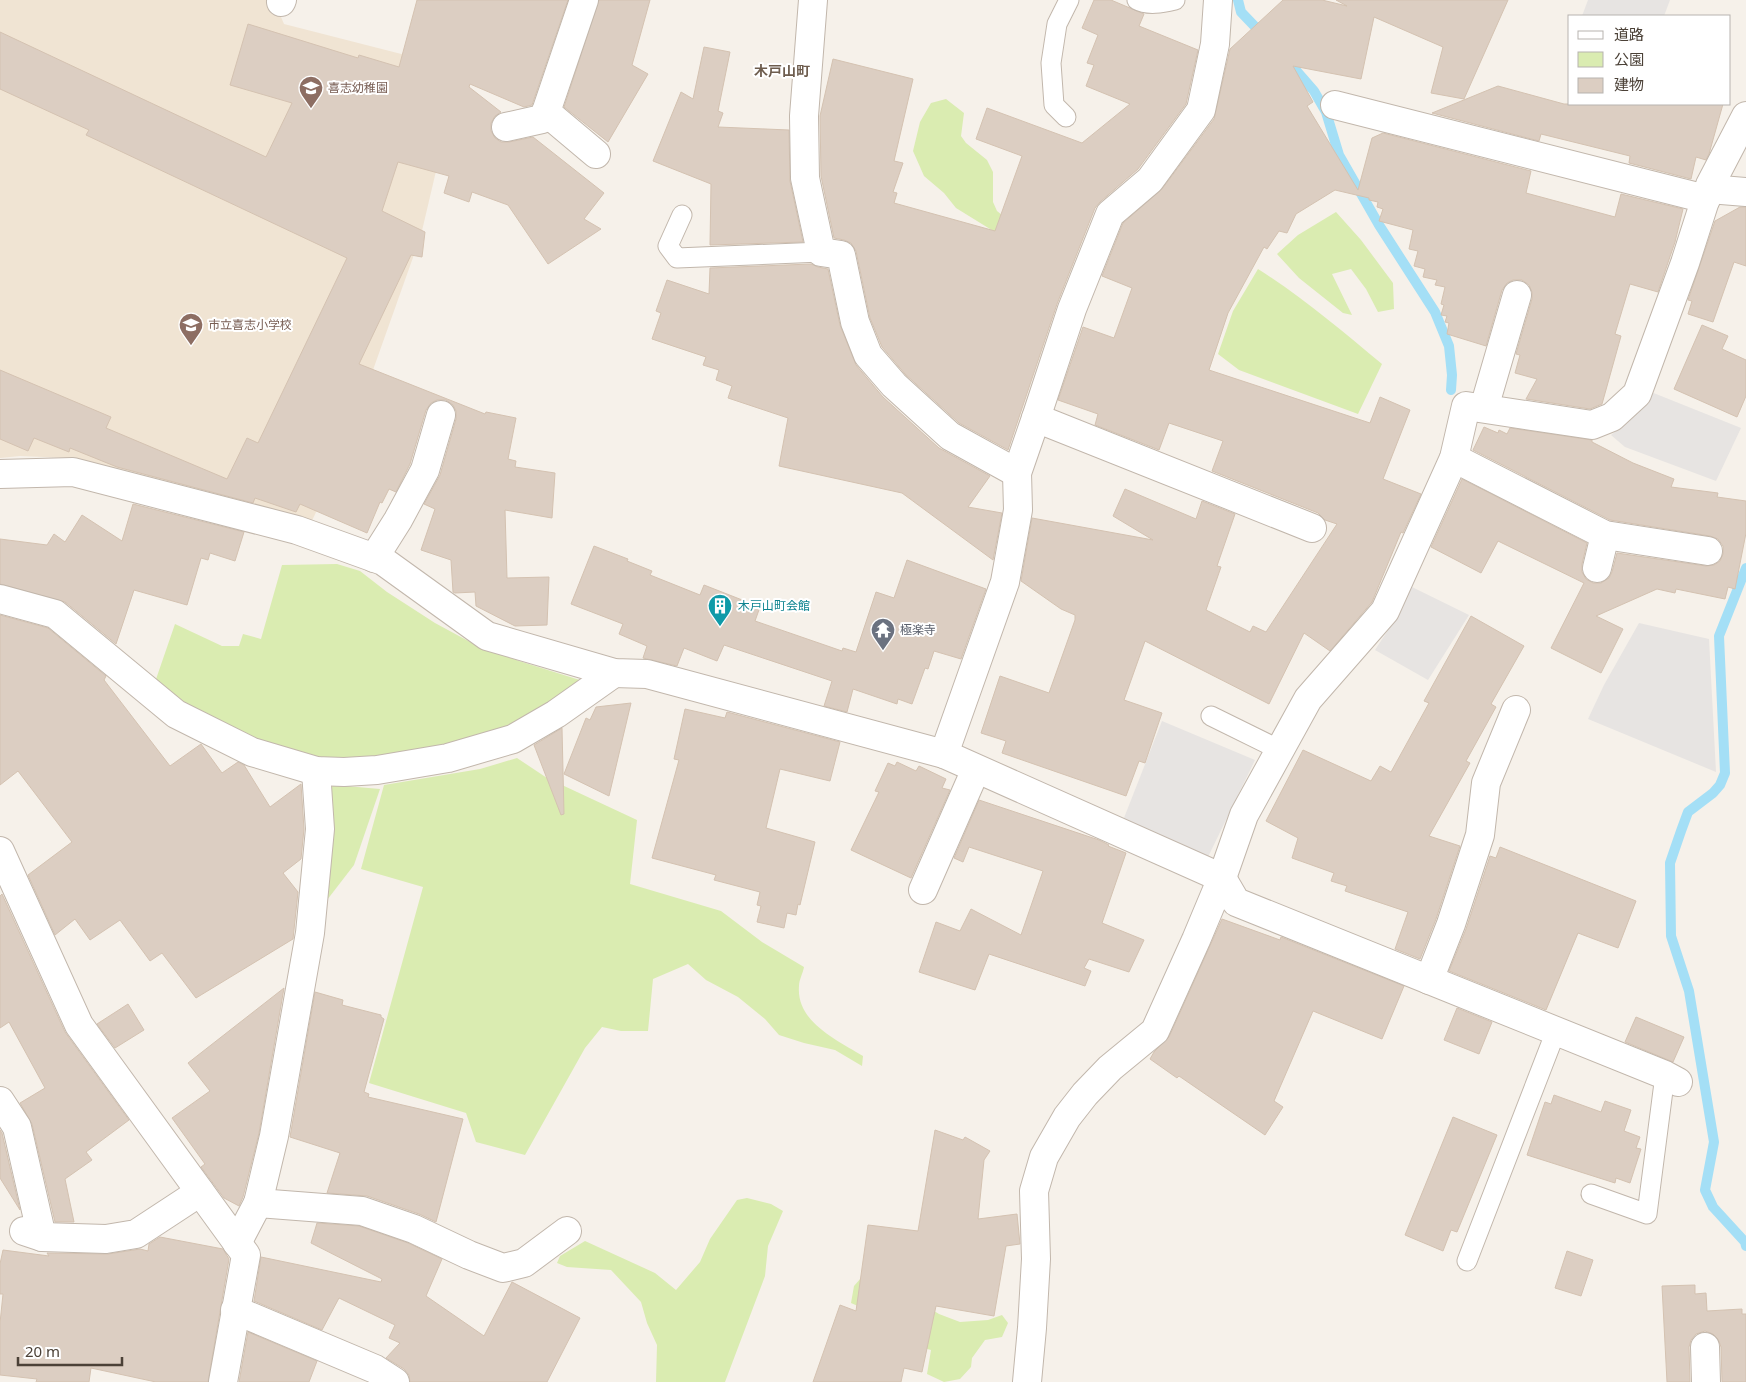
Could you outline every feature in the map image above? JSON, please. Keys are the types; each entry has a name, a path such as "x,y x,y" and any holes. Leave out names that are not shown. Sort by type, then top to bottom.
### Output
{"street":[{"path":"506,127 542,119 584,0"},
{"path":"813,0 804,116 806,178 821,252 841,255 855,322 868,355 894,385 950,436 1017,473"},
{"path":"944,754 1004,582 1018,510 1017,473 1072,309 1110,214 1150,180 1201,110 1215,44 1218,0"},
{"path":"1335,105 1708,194 1746,192"},
{"path":"546,112 596,154"},
{"path":"1027,1382 1036,1259 1034,1191 1044,1157 1067,1117 1085,1094 1110,1068 1155,1031 1222,878 1244,815 1308,699 1385,611 1454,458 1466,406 1592,425 1612,417 1637,394 1708,194 1746,116"},
{"path":"1484,408 1517,295"},
{"path":"374,558 398,520 425,470 441,415"},
{"path":"1036,418 1312,528"},
{"path":"1454,458 1605,535 1708,551"},
{"path":"0,474 73,472 298,530 383,561 488,636 614,673 646,674 944,754 1222,878 1236,902 1672,1079"},
{"path":"1597,568 1605,535"},
{"path":"0,599 55,614 176,714 252,752 316,771 377,770 448,758 513,739 556,714 614,673"},
{"path":"1429,980 1451,924 1480,835 1486,782 1516,710"},
{"path":"923,890 976,769"},
{"path":"237,1243 258,1204 274,1136 310,933 320,829 316,771"},
{"path":"0,851 79,1025 246,1255 223,1382"},
{"path":"0,1101 17,1127 33,1234 106,1239 136,1234 200,1192"},
{"path":"258,1204 362,1211 414,1229 469,1255 503,1268 524,1264 567,1232"},
{"path":"235,1310 375,1369 395,1382"},
{"path":"1705,1347 1706,1382"}],"lane":[{"path":"1066,117 1054,105 1051,63 1057,24 1069,0"},
{"path":"1137,0 1158,4 1175,0"},
{"path":"682,214 668,246 677,258 821,252"},
{"path":"1211,716 1280,750"},
{"path":"1467,1260 1556,1031"},
{"path":"1591,1194 1647,1214 1672,1079"}],"shaded area":[{"name":"市立喜志小学校","path":"0,0 267,0 275,3 284,24 460,69 421,235 341,460 308,529 190,491 67,458 20,456 0,458"},
{"path":"1588,0 1670,0 1664,15 1582,15"},
{"path":"1646,390 1741,428 1716,481 1625,447 1611,435 1626,424 1637,411"},
{"path":"1412,587 1469,615 1428,680 1375,650 1400,612"},
{"path":"1639,623 1709,639 1716,772 1588,719 1604,685"},
{"path":"1162,721 1255,760 1208,857 1122,823"}],"green space":[{"path":"946,99 964,113 961,136 966,143 987,160 993,172 993,202 997,211 1008,220 1007,245 990,229 956,208 944,193 924,176 913,151 920,122 931,103"},
{"path":"1336,212 1361,240 1393,283 1394,309 1378,312 1366,289 1351,269 1332,274 1352,315 1343,313 1299,278 1277,254 1298,235"},
{"path":"1258,269 1306,303 1382,364 1358,414 1239,370 1218,354 1233,311"},
{"path":"337,564 360,571 387,592 435,623 472,643 519,661 583,681 562,704 471,746 325,765 225,732 154,685 175,624 222,646 239,646 243,634 261,639 282,565"},
{"path":"517,758 547,778 637,820 630,884 721,911 762,942 804,967 799,986 800,999 804,1010 820,1028 863,1056 862,1066 835,1050 779,1035 765,1019 738,997 706,980 688,964 653,979 648,1031 621,1031 602,1027 585,1048 525,1155 476,1142 466,1113 369,1083 423,887 361,869 384,785 480,769"},
{"path":"323,784 380,789 354,865 317,913"},
{"path":"747,1198 771,1204 783,1211 768,1246 765,1276 725,1382 656,1382 657,1345 647,1323 641,1302 611,1270 567,1267 557,1263 560,1256 585,1241 655,1273 676,1290 700,1262 710,1239 737,1200"},
{"path":"861,1278 906,1294 939,1314 960,1322 988,1320 1002,1315 1008,1323 1002,1337 985,1340 972,1358 971,1367 960,1379 944,1382 927,1374 931,1350 912,1345 867,1310 851,1303 854,1286"}],"building":[{"path":"417,0 568,0 532,105 524,107 470,84 469,87 501,112 495,116 491,123 491,131 495,138 501,142 509,142 533,137 604,193 584,219 601,229 548,264 508,205 472,192 469,202 444,193 449,176 398,162 382,211 425,232 422,257 411,255 359,364 485,414 486,412 516,418 508,459 516,461 515,467 555,473 552,518 505,510 507,578 549,577 547,625 515,626 476,606 475,592 453,592 451,560 421,550 435,509 424,504 440,475 456,419 456,411 453,405 446,400 437,400 431,403 426,410 410,464 396,492 389,489 382,503 380,502 367,533 300,504 296,512 255,498 253,503 117,467 70,448 69,452 34,438 28,451 0,439 0,370 111,417 106,428 227,479 247,438 258,443 347,258 86,135 89,130 0,89 0,32 266,157 292,103 230,85 248,24 358,58 359,55 399,67"},
{"path":"599,0 650,0 632,65 648,74 608,142 564,107"},
{"path":"1094,0 1111,0 1144,14 1139,26 1198,50 1186,104 1138,169 1095,208 1057,304 1008,450 959,423 905,374 882,347 870,318 856,251 851,243 834,238 821,176 820,116 833,59 913,79 894,161 903,163 893,192 897,193 894,203 995,231 1022,156 976,139 987,108 1082,143 1130,104 1086,86 1094,65 1087,63 1098,35 1082,28"},
{"path":"1283,0 1322,0 1347,6 1336,0 1508,0 1464,99 1431,93 1443,47 1374,17 1361,79 1293,66 1313,102 1307,106 1358,190 1372,138 1383,133 1531,171 1526,193 1615,217 1621,194 1683,209 1675,242 1658,292 1630,284 1615,334 1621,336 1602,404 1590,409 1526,399 1537,379 1515,373 1520,355 1516,354 1532,299 1529,285 1522,280 1513,280 1507,283 1502,290 1486,346 1447,334 1449,323 1445,322 1447,316 1441,315 1444,305 1441,304 1445,287 1435,285 1437,280 1423,277 1425,269 1414,266 1418,251 1409,249 1413,230 1379,221 1383,209 1377,207 1378,202 1335,190 1296,214 1287,233 1279,231 1267,249 1264,247 1228,313 1209,370 1370,423 1380,397 1410,410 1383,479 1421,494 1403,533 1401,532 1372,602 1330,651 1304,633 1269,704 1145,641 1124,700 1162,713 1145,763 1139,761 1126,796 1002,753 1006,741 981,733 1000,676 1049,693 1075,620 1075,615 1061,609 1021,581 1032,518 1153,540 1113,516 1125,489 1196,519 1202,501 1235,514 1217,566 1221,567 1206,610 1250,632 1253,626 1266,632 1337,524 1325,520 1318,513 1212,471 1223,441 1169,423 1159,450 1095,425 1098,414 1058,400 1083,327 1114,338 1132,288 1102,276 1123,223 1162,189 1214,119 1230,49"},
{"path":"704,47 730,52 718,111 723,113 718,127 789,130 790,181 803,242 710,245 711,184 653,161 681,92 693,99"},
{"path":"1498,86 1568,105 1723,105 1709,154 1706,160 1696,157 1691,179 1629,163 1630,156 1541,134 1539,141 1432,113"},
{"path":"1740,207 1746,207 1746,266 1734,262 1713,322 1688,314 1692,301 1688,300 1715,221"},
{"path":"811,264 828,269 840,325 856,365 883,397 939,448 990,476 968,507 1002,513 993,560 902,493 779,466 788,418 728,398 732,386 716,380 719,370 703,365 706,357 652,339 661,313 656,311 667,280 709,294 710,268"},
{"path":"1702,325 1728,336 1722,349 1746,360 1746,396 1737,417 1674,389"},
{"path":"1484,427 1498,433 1499,430 1507,434 1510,428 1592,440 1592,442 1633,463 1674,479 1671,487 1718,493 1717,497 1746,501 1746,533 1735,589 1728,587 1725,599 1676,589 1675,593 1657,589 1596,616 1623,629 1601,673 1551,648 1584,583 1498,541 1481,573 1431,547 1462,479 1587,543 1582,572 1586,579 1593,583 1601,583 1609,578 1617,553 1706,566 1714,565 1720,561 1723,554 1723,546 1718,539 1710,536 1610,520 1473,450"},
{"path":"133,504 244,532 235,561 210,553 208,560 201,558 187,605 134,590 116,644 65,602 0,584 0,539 47,545 54,534 65,542 82,515 122,541"},
{"path":"594,546 628,559 627,561 652,571 650,575 700,595 704,585 760,607 755,621 842,651 843,648 856,652 876,592 894,598 907,560 986,589 961,659 934,651 928,669 925,668 912,704 898,699 897,704 853,689 847,712 824,706 832,681 724,645 717,661 684,648 677,666 643,658 647,646 619,634 623,624 571,604"},
{"path":"0,615 48,628 106,676 104,680 170,766 201,744 222,773 238,762 244,765 270,807 301,784 304,829 301,859 283,873 298,892 293,939 196,998 162,953 150,961 120,920 90,940 75,919 55,935 28,875 72,842 18,771 0,785"},
{"path":"1471,616 1524,646 1491,704 1496,707 1466,761 1470,763 1429,836 1460,846 1436,919 1420,959 1395,949 1408,912 1345,891 1347,886 1331,881 1334,873 1292,858 1298,838 1266,821 1303,750 1371,781 1380,766 1391,772 1429,703 1424,701"},
{"path":"631,703 609,796 564,774 586,718 590,720 596,707"},
{"path":"685,709 725,718 727,712 840,742 830,781 780,769 766,828 815,842 800,905 798,904 796,915 787,913 784,928 757,922 761,906 757,905 760,892 714,880 716,875 652,858 679,760 674,759"},
{"path":"562,728 564,814 561,815 534,745"},
{"path":"897,762 916,771 919,766 946,779 942,788 950,790 911,878 851,850 879,792 875,791 888,763 895,766"},
{"path":"979,800 1099,840 1108,846 1126,853 1102,923 1144,940 1129,972 1089,959 1084,968 1091,971 1085,986 989,954 975,990 919,972 936,922 960,931 971,909 1021,935 1043,871 969,847 963,862 954,858"},
{"path":"1500,847 1636,901 1618,948 1578,933 1546,1010 1449,971 1466,929 1490,856 1496,858"},
{"path":"2,894 65,1032 129,1120 86,1152 92,1160 65,1179 74,1222 55,1222 32,1124 20,1103 45,1088 9,1022 0,1028 0,896"},
{"path":"1222,919 1280,940 1281,937 1404,986 1382,1039 1313,1011 1274,1101 1283,1107 1265,1135 1179,1076 1177,1078 1150,1059 1154,1052 1169,1037"},
{"path":"284,988 259,1133 239,1206 224,1198 201,1167 205,1164 172,1118 210,1091 188,1063"},
{"path":"315,992 343,1000 342,1005 381,1015 384,1019 364,1092 369,1094 368,1097 463,1119 436,1222 367,1196 327,1193 340,1153 290,1137"},
{"path":"128,1004 144,1030 115,1048 97,1024"},
{"path":"1457,1008 1492,1022 1479,1054 1444,1040"},
{"path":"1636,1017 1684,1037 1673,1062 1625,1042"},
{"path":"1554,1095 1601,1112 1605,1101 1631,1110 1624,1131 1640,1137 1636,1148 1641,1149 1630,1183 1616,1178 1615,1183 1527,1155 1545,1102 1551,1104"},
{"path":"1453,1117 1497,1135 1457,1232 1451,1230 1443,1251 1405,1235"},
{"path":"0,1130 2,1133 20,1210 0,1178"},
{"path":"935,1130 963,1140 965,1137 990,1151 984,1160 978,1219 1017,1214 1020,1244 1006,1246 994,1316 936,1306 922,1372 904,1368 901,1382 813,1382 840,1305 856,1311 868,1225 918,1231"},
{"path":"317,1223 359,1226 408,1243 442,1259 426,1296 484,1336 512,1282 580,1318 547,1382 410,1382 409,1375 404,1369 386,1358 400,1343 389,1338 395,1325 339,1298 322,1330 254,1301 261,1257 381,1282 382,1279 311,1243"},
{"path":"160,1237 223,1249 229,1259 208,1382 156,1382 91,1368 89,1382 36,1382 37,1379 0,1375 0,1323 3,1294 0,1294 0,1264 3,1250 49,1256 47,1253 108,1254 140,1249 148,1251 149,1244"},
{"path":"1567,1251 1593,1260 1581,1296 1555,1288"},
{"path":"1695,1285 1695,1294 1706,1293 1707,1311 1742,1309 1742,1314 1746,1314 1746,1382 1722,1382 1721,1347 1718,1339 1713,1334 1705,1331 1696,1334 1691,1340 1689,1347 1690,1382 1667,1382 1662,1286"},
{"path":"248,1332 317,1361 309,1382 239,1382"}],"waterway":[{"path":"1238,0 1241,12 1263,35"},
{"path":"1287,60 1314,91 1326,112 1339,155 1379,225 1435,312 1449,346 1452,375 1451,390"},
{"path":"1746,568 1719,636 1725,773 1720,785 1713,793 1688,812 1670,863 1671,936 1689,991 1714,1142 1705,1190 1713,1207 1745,1242 1746,1246"}],"place":[{"name":"喜志幼稚園","path":"311,109"},
{"name":"市立喜志小学校","path":"191,346"},
{"name":"木戸山町会館","path":"720,627"},
{"name":"極楽寺","path":"883,651"}],"district":[{"name":"木戸山町","path":"782,71"}]}
